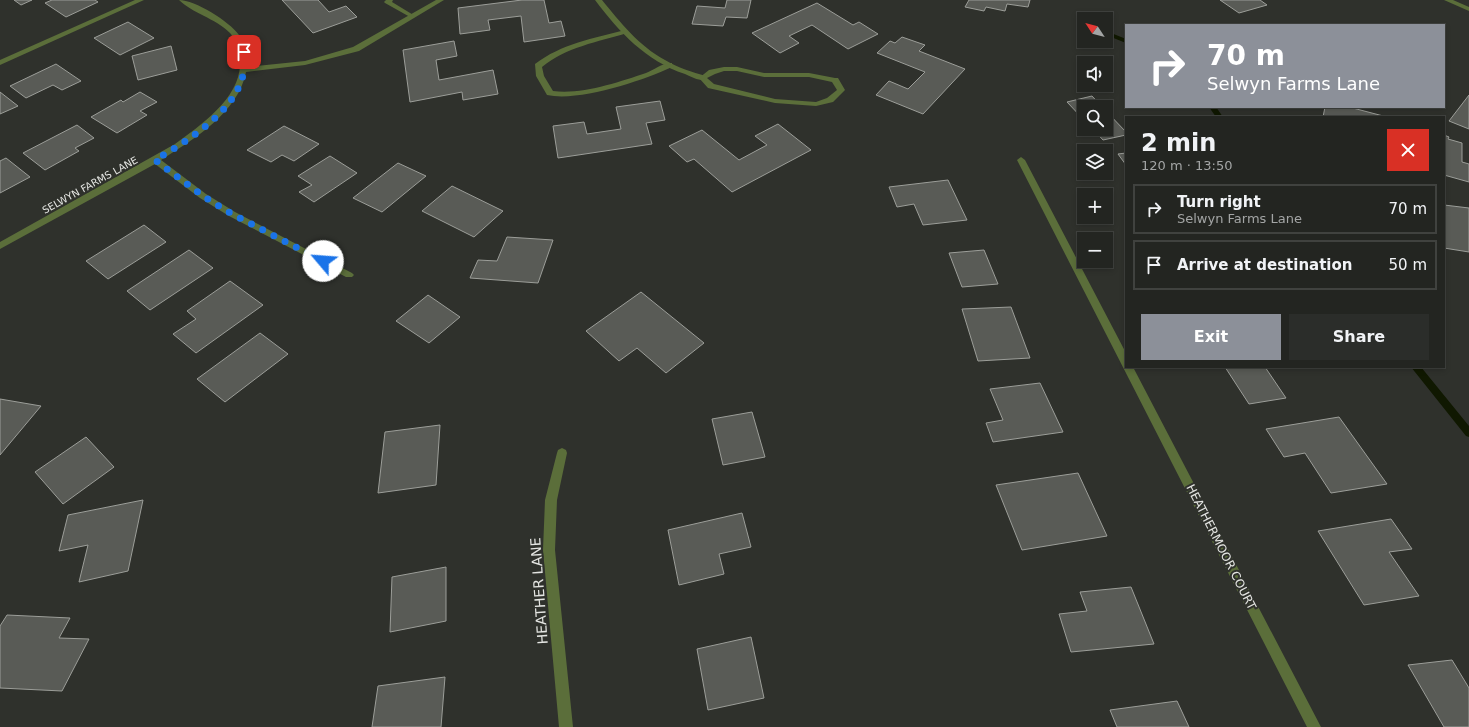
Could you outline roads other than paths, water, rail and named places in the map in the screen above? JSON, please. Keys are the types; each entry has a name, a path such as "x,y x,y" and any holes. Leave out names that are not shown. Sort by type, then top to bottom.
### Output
{"street":[{"path":"0,63 141,0"},
{"name":"SELWYN FARMS LANE","path":"0,246 179,146 207,125 228,104 235,93 244,70 244,52 236,36 222,23 182,0"},
{"path":"390,0 387,2 412,16"},
{"path":"244,70 305,63 356,49 441,0"},
{"path":"598,0 625,32 650,54 678,70 703,78 711,86 775,101 816,104 830,100 841,90 835,80 809,75 764,75 736,69 724,69 712,72 703,78"},
{"path":"1447,0 1469,9"},
{"path":"625,32 563,51 546,59 538,66 540,76 550,93 565,95 597,89 650,74 669,65"},
{"path":"155,160 203,196 232,214 349,274"},
{"path":"1021,160 1125,361"},
{"name":"HEATHERMOOR COURT","path":"1129,368 1314,727"},
{"name":"HEATHER LANE","path":"562,453 551,500 549,550 566,727"}],"waterway":[{"path":"1113,36 1125,41"},
{"path":"1213,108 1219,116"},
{"path":"1417,368 1469,433"}]}
